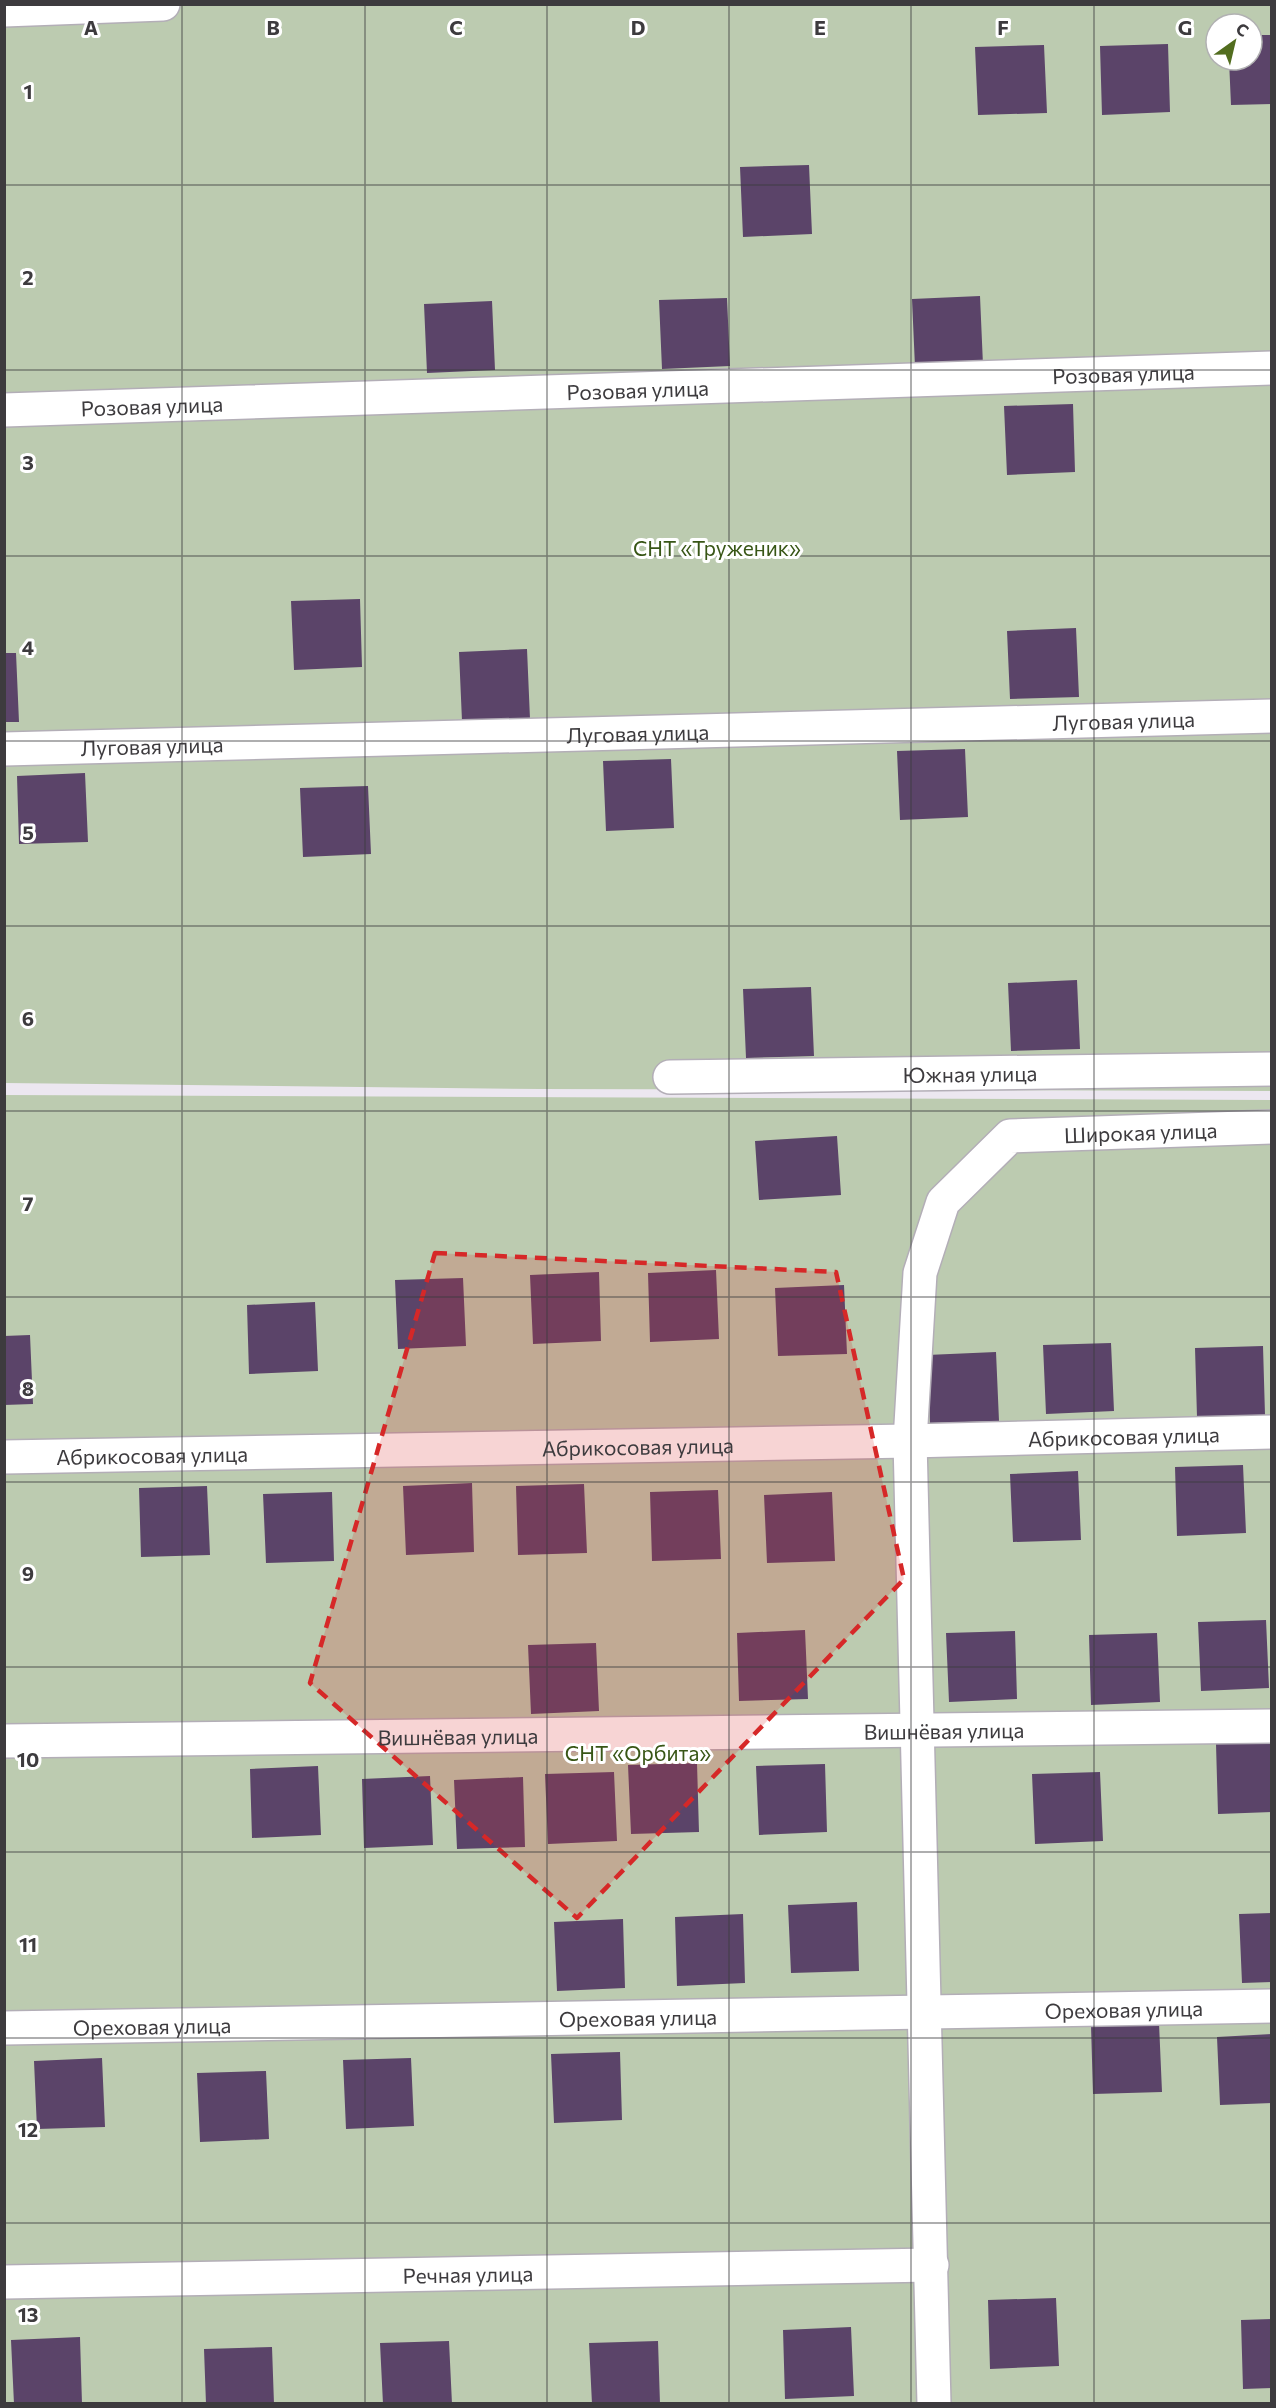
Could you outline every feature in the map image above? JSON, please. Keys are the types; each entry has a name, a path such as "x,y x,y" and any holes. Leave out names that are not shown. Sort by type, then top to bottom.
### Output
{"street":[{"path":"4,10 163,4"},
{"name":"Розовая улица","path":"4,410 1272,368"},
{"name":"Луговая улица","path":"4,749 1272,716"},
{"name":"Южная улица","path":"670,1077 1272,1069"},
{"name":"Широкая улица","path":"910,1441 921,1274 943,1202 1010,1136 1272,1127"},
{"name":"Абрикосовая улица","path":"4,1457 910,1441 1272,1432"},
{"path":"910,1441 934,2403"},
{"name":"Вишнёвая улица","path":"4,1741 1272,1726"},
{"name":"Ореховая улица","path":"4,2028 1272,2006"},
{"name":"Речная улица","path":"4,2282 932,2265"}],"highlighted area":[{"path":"435,1253 836,1272 904,1579 577,1918 310,1683"}],"green space":[{"name":"СНТ «Труженик»","path":"5,5 1271,5 1271,1091 540,1089 5,1083"},
{"name":"СНТ «Орбита»","path":"4,1095 1271,1100 1271,2403 5,2403"}],"building":[{"path":"1264,35 1272,35 1272,104 1231,105 1230,72 1264,72"},
{"path":"1168,44 1170,112 1102,115 1100,46"},
{"path":"1044,45 1047,113 978,115 975,47"},
{"path":"809,165 812,234 743,237 740,167"},
{"path":"980,296 983,365 915,367 912,299"},
{"path":"727,298 730,366 662,369 659,300"},
{"path":"492,301 495,370 427,373 424,304"},
{"path":"1073,404 1075,472 1007,475 1004,406"},
{"path":"360,599 362,667 294,670 291,601"},
{"path":"1076,628 1079,697 1010,699 1007,631"},
{"path":"527,649 530,719 462,721 459,652"},
{"path":"4,653 16,653 19,722 4,722"},
{"path":"965,749 968,817 900,820 897,751"},
{"path":"671,759 674,828 606,831 603,761"},
{"path":"85,773 88,842 19,844 17,776"},
{"path":"368,786 371,854 303,857 300,788"},
{"path":"1077,980 1080,1049 1011,1051 1008,983"},
{"path":"811,987 814,1056 746,1058 743,989"},
{"path":"837,1136 841,1195 759,1200 755,1141"},
{"path":"716,1270 719,1339 650,1342 648,1273"},
{"path":"599,1272 601,1341 533,1344 530,1275"},
{"path":"463,1278 466,1346 398,1349 395,1280"},
{"path":"844,1285 847,1354 778,1356 775,1288"},
{"path":"315,1302 318,1371 249,1374 247,1305"},
{"path":"30,1335 33,1404 4,1405 4,1336"},
{"path":"1111,1343 1114,1411 1046,1414 1043,1345"},
{"path":"1263,1346 1265,1415 1197,1417 1195,1348"},
{"path":"996,1352 999,1421 930,1423 927,1355"},
{"path":"1243,1465 1246,1533 1177,1536 1175,1467"},
{"path":"1078,1471 1081,1540 1013,1542 1010,1474"},
{"path":"472,1483 474,1552 406,1555 403,1486"},
{"path":"584,1484 587,1553 518,1555 516,1486"},
{"path":"207,1486 210,1555 141,1557 139,1488"},
{"path":"718,1490 721,1559 652,1561 650,1492"},
{"path":"332,1492 334,1561 266,1563 263,1494"},
{"path":"832,1492 835,1561 767,1563 764,1495"},
{"path":"1266,1620 1269,1688 1201,1691 1198,1622"},
{"path":"805,1630 808,1699 739,1701 737,1633"},
{"path":"1015,1631 1017,1699 949,1702 946,1633"},
{"path":"1157,1633 1160,1702 1091,1705 1089,1635"},
{"path":"596,1643 599,1711 531,1714 528,1645"},
{"path":"1272,1742 1272,1812 1218,1814 1216,1744"},
{"path":"697,1763 699,1832 631,1834 628,1765"},
{"path":"825,1764 827,1832 759,1835 756,1766"},
{"path":"318,1766 321,1835 252,1838 250,1769"},
{"path":"614,1772 617,1841 548,1844 545,1774"},
{"path":"1100,1772 1103,1841 1035,1844 1032,1774"},
{"path":"430,1776 433,1845 364,1848 362,1779"},
{"path":"523,1777 525,1847 457,1849 454,1780"},
{"path":"857,1902 859,1971 791,1973 788,1905"},
{"path":"1272,1913 1272,1982 1242,1983 1239,1914"},
{"path":"743,1914 745,1983 677,1986 675,1917"},
{"path":"623,1919 625,1988 557,1991 554,1922"},
{"path":"1159,2023 1162,2092 1093,2094 1091,2025"},
{"path":"1272,2034 1272,2103 1220,2105 1217,2037"},
{"path":"620,2052 622,2120 554,2123 551,2054"},
{"path":"102,2058 105,2127 37,2129 34,2061"},
{"path":"411,2058 414,2126 346,2129 343,2060"},
{"path":"266,2071 269,2139 200,2142 197,2073"},
{"path":"1056,2298 1059,2366 990,2369 988,2300"},
{"path":"1272,2319 1272,2388 1243,2389 1241,2320"},
{"path":"851,2327 854,2396 785,2399 783,2330"},
{"path":"80,2337 82,2404 14,2404 11,2340"},
{"path":"449,2341 452,2404 383,2404 380,2343"},
{"path":"658,2341 660,2404 592,2404 589,2343"},
{"path":"272,2347 274,2404 206,2404 204,2349"}]}
